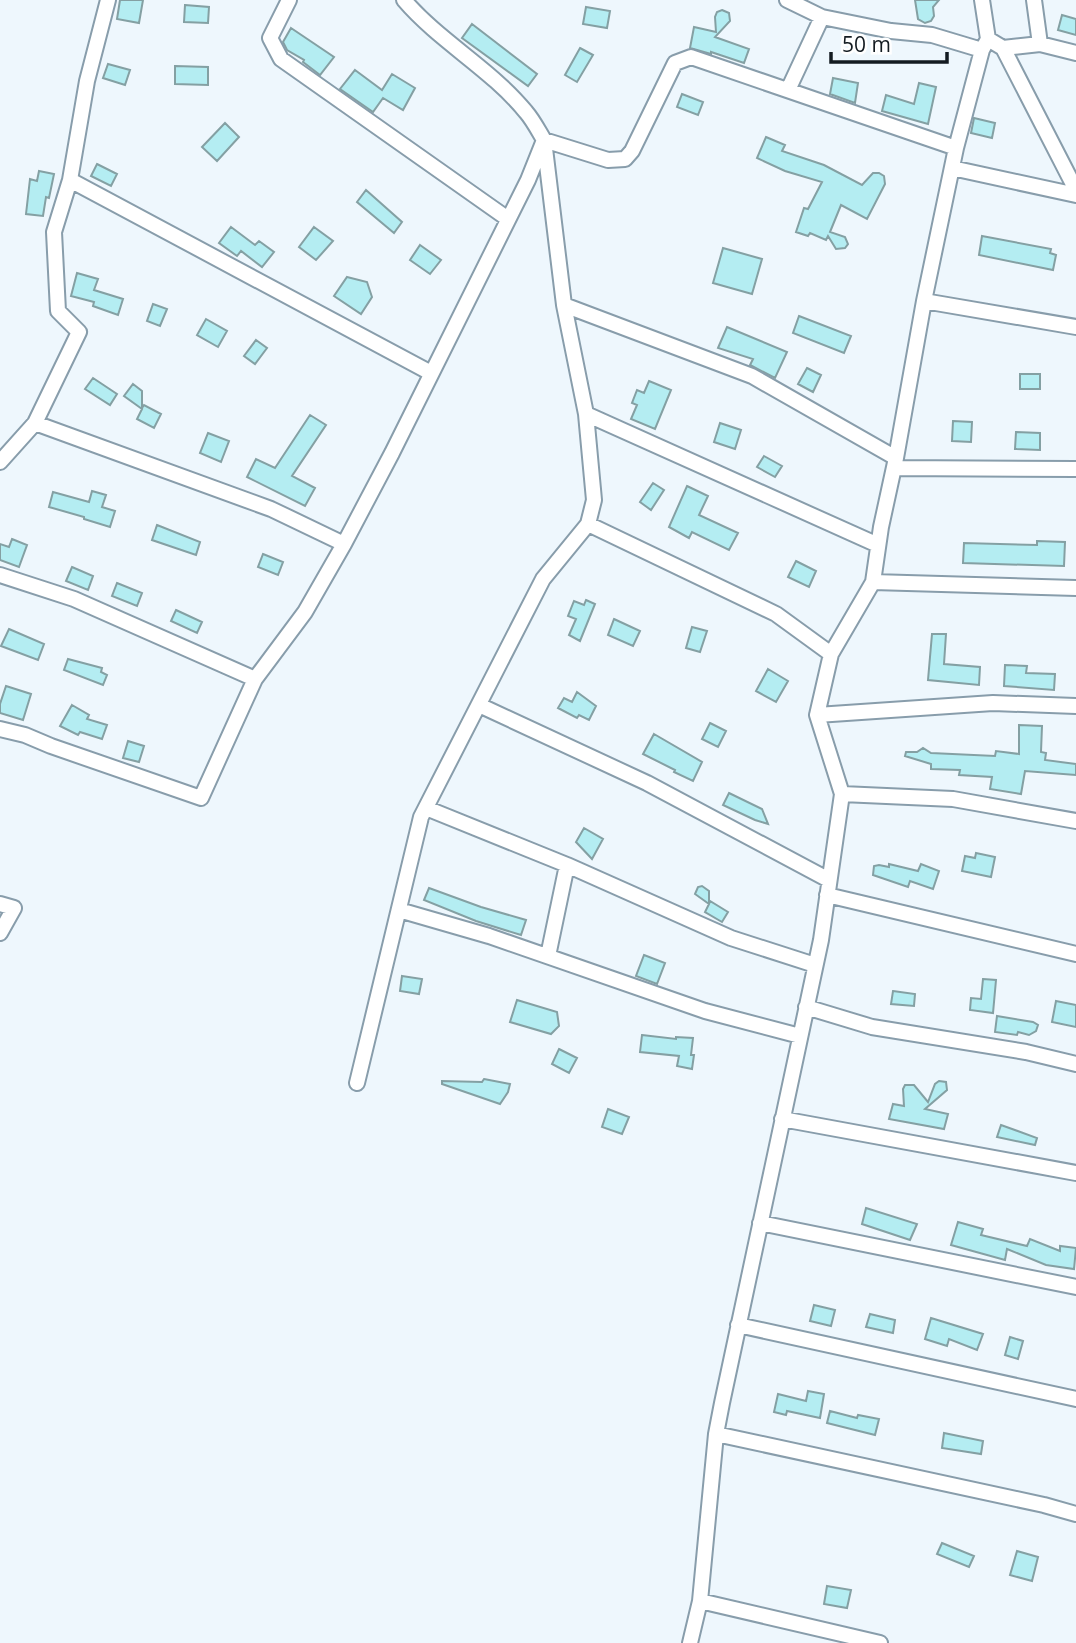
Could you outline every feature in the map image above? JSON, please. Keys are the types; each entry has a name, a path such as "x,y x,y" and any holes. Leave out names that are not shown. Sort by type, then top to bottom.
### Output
{"street":[{"path":"0,462 35,423 79,332 58,311 54,232 70,180 87,81 108,0"},
{"path":"289,0 270,38 281,59 508,219"},
{"path":"357,1083 421,817 543,579 588,524 594,499 586,414 564,305 544,140 527,112 493,79 423,21 404,0"},
{"path":"787,0 822,18 891,31 932,35 1003,48 1040,44 1076,54"},
{"path":"691,1642 700,1601 716,1434 815,965 842,794 817,715 831,654 873,582 924,301 956,148 985,45 982,0"},
{"path":"1034,0 1040,44"},
{"path":"788,90 822,18"},
{"path":"1003,48 1076,192"},
{"path":"544,140 608,160 625,159 632,151 675,63 691,57 956,148"},
{"path":"0,729 25,735 201,798 255,679 304,612 392,453 528,180 544,140"},
{"path":"952,168 1076,192"},
{"path":"70,180 431,373"},
{"path":"924,301 1076,327"},
{"path":"564,305 752,376 895,463 1076,469"},
{"path":"586,414 878,545"},
{"path":"35,423 271,509 344,544"},
{"path":"588,524 776,614 831,654"},
{"path":"0,575 74,599 255,679"},
{"path":"873,582 1076,588"},
{"path":"817,715 993,703 1076,706"},
{"path":"479,705 647,783 830,880"},
{"path":"842,794 953,799 1076,821"},
{"path":"426,808 567,865 732,938 815,965"},
{"path":"548,957 567,865"},
{"path":"827,895 1076,954"},
{"path":"0,904 13,908 0,933"},
{"path":"399,910 705,1011 800,1036"},
{"path":"806,1007 872,1027 1026,1052 1076,1065"},
{"path":"782,1119 1076,1173"},
{"path":"760,1223 1076,1287"},
{"path":"738,1325 1076,1399"},
{"path":"716,1434 1076,1514"},
{"path":"700,1601 880,1643"}],"building":[{"path":"120,0 143,0 139,23 117,19"},
{"path":"915,0 939,0 933,7 934,16 931,21 925,23 918,19"},
{"path":"185,5 209,7 208,23 184,22"},
{"path":"586,7 610,11 607,28 583,24"},
{"path":"722,10 729,13 730,21 715,37 749,49 744,63 690,48 694,27 716,32 715,17 717,12"},
{"path":"1062,15 1076,19 1076,35 1058,30"},
{"path":"472,24 537,74 528,86 462,38"},
{"path":"291,28 334,57 320,75 303,62 304,60 287,50 283,42"},
{"path":"580,48 593,55 577,82 565,75"},
{"path":"108,64 130,70 125,85 103,78"},
{"path":"175,66 208,67 208,85 175,84"},
{"path":"355,70 382,90 392,74 415,88 403,110 383,98 373,112 340,89"},
{"path":"833,78 858,83 855,103 830,94"},
{"path":"919,83 936,87 928,124 882,111 886,95 914,104"},
{"path":"682,94 703,102 698,115 677,107"},
{"path":"974,118 995,123 992,138 971,133"},
{"path":"225,123 239,137 217,161 202,147"},
{"path":"766,137 785,145 782,151 824,165 862,185 873,173 884,176 885,184 867,219 841,205 830,232 845,237 848,244 845,248 836,249 828,236 826,240 810,233 808,236 796,232 804,208 808,209 822,182 785,171 757,158"},
{"path":"97,164 117,174 111,186 91,176"},
{"path":"39,171 54,174 43,216 26,214 30,179 37,181"},
{"path":"366,190 402,222 394,233 357,202"},
{"path":"231,227 255,245 259,241 274,252 262,267 241,251 237,256 219,243"},
{"path":"314,227 333,241 316,260 299,247"},
{"path":"982,236 1051,249 1050,253 1056,255 1053,270 979,255"},
{"path":"420,245 441,260 430,274 410,260"},
{"path":"723,248 762,259 752,294 713,283"},
{"path":"77,273 98,279 94,290 123,299 118,315 93,306 94,302 71,296"},
{"path":"347,277 367,282 372,297 361,314 334,296"},
{"path":"153,304 167,309 160,326 147,321"},
{"path":"799,316 851,336 844,353 793,333"},
{"path":"206,319 227,331 218,347 197,335"},
{"path":"727,327 787,352 775,378 750,365 753,359 718,348"},
{"path":"256,340 267,348 255,364 244,356"},
{"path":"807,368 821,375 813,392 798,384"},
{"path":"1020,374 1040,374 1040,389 1020,389"},
{"path":"93,378 117,394 110,405 85,389"},
{"path":"649,381 671,390 655,429 631,419 637,405 632,403 637,390 644,393"},
{"path":"133,384 142,391 142,408 144,405 161,414 154,428 137,419 142,409 124,396"},
{"path":"310,415 326,425 292,476 315,488 305,506 247,477 256,459 275,468"},
{"path":"953,421 972,422 971,442 952,441"},
{"path":"720,423 741,430 735,449 714,442"},
{"path":"1016,432 1040,433 1040,450 1015,449"},
{"path":"208,433 229,441 221,462 200,453"},
{"path":"764,456 782,466 775,477 757,467"},
{"path":"653,483 664,490 651,510 640,502"},
{"path":"687,486 708,496 699,515 738,533 729,550 692,532 689,538 669,527"},
{"path":"92,491 106,495 102,507 115,511 110,527 49,507 53,492 89,502"},
{"path":"157,525 200,542 196,555 152,540"},
{"path":"12,539 27,545 19,567 0,560 0,544 9,547"},
{"path":"1037,541 1065,542 1064,566 963,563 964,543 1037,545"},
{"path":"263,554 283,562 278,575 258,567"},
{"path":"796,561 816,571 809,587 788,577"},
{"path":"72,567 93,576 88,590 66,581"},
{"path":"117,583 142,593 137,606 112,596"},
{"path":"586,600 595,604 580,641 569,635 576,619 568,616 574,601 584,605"},
{"path":"176,610 202,622 197,633 171,621"},
{"path":"614,619 640,631 633,646 608,635"},
{"path":"692,627 707,631 700,652 686,648"},
{"path":"9,629 44,644 38,660 1,646"},
{"path":"932,634 946,634 944,664 980,667 979,685 928,680"},
{"path":"68,659 102,668 101,672 107,675 103,685 64,670"},
{"path":"1005,665 1027,666 1026,673 1055,674 1054,690 1004,686"},
{"path":"768,669 788,681 776,702 756,691"},
{"path":"6,686 31,694 23,720 0,713"},
{"path":"577,692 596,706 589,720 579,715 577,718 558,708 564,698 572,702"},
{"path":"72,705 89,715 87,719 107,725 102,739 80,732 78,735 60,726"},
{"path":"710,723 726,731 718,747 702,739"},
{"path":"1019,725 1042,726 1041,752 1046,753 1045,760 1076,764 1076,775 1025,771 1021,794 990,789 992,777 959,775 960,770 931,769 931,764 905,756 906,752 917,752 923,748 931,753 995,756 996,751 1019,754"},
{"path":"654,734 702,762 693,781 643,754"},
{"path":"128,741 144,746 139,762 123,758"},
{"path":"729,793 762,809 768,824 723,805"},
{"path":"584,828 603,839 592,859 576,842"},
{"path":"976,853 995,857 991,877 962,871 965,856 975,858"},
{"path":"889,864 918,871 921,864 939,871 933,889 910,881 908,887 873,875 874,866 889,867"},
{"path":"702,886 709,891 709,904 695,894 698,887"},
{"path":"429,888 526,920 521,935 476,921 424,900"},
{"path":"710,901 728,912 722,922 705,912"},
{"path":"644,955 665,963 657,984 636,976"},
{"path":"402,976 422,979 419,994 400,991"},
{"path":"983,979 996,980 993,1013 970,1010 971,998 981,999"},
{"path":"893,991 915,994 914,1006 891,1004"},
{"path":"517,1000 557,1012 559,1026 551,1034 510,1022"},
{"path":"1056,1001 1076,1005 1076,1027 1052,1022"},
{"path":"997,1016 1038,1025 1036,1031 1029,1035 995,1032"},
{"path":"642,1035 693,1038 692,1069 677,1066 679,1056 640,1052"},
{"path":"559,1049 577,1058 569,1073 552,1064"},
{"path":"484,1079 510,1084 500,1104 442,1084 442,1081 482,1082"},
{"path":"939,1081 946,1082 947,1090 925,1109 948,1114 944,1129 889,1119 893,1104 904,1106 905,1085 914,1085 928,1102 935,1084"},
{"path":"608,1109 629,1117 622,1134 602,1127"},
{"path":"1001,1125 1037,1138 1035,1145 997,1137"},
{"path":"866,1208 917,1224 910,1240 862,1224"},
{"path":"958,1222 983,1229 981,1235 1027,1246 1030,1239 1060,1251 1060,1246 1076,1248 1074,1269 1046,1265 1007,1249 1005,1260 951,1245"},
{"path":"814,1305 835,1310 831,1326 810,1321"},
{"path":"870,1314 895,1320 893,1333 866,1327"},
{"path":"931,1318 983,1334 977,1350 949,1339 947,1346 925,1339"},
{"path":"1010,1337 1023,1341 1018,1359 1005,1355"},
{"path":"808,1391 824,1394 820,1418 787,1411 786,1415 774,1412 778,1394 806,1401"},
{"path":"830,1411 857,1418 858,1415 879,1419 875,1435 827,1423"},
{"path":"944,1433 983,1441 981,1454 942,1448"},
{"path":"942,1543 974,1556 969,1567 937,1554"},
{"path":"1017,1551 1038,1557 1032,1581 1010,1575"},
{"path":"827,1586 851,1590 847,1608 824,1604"}]}
